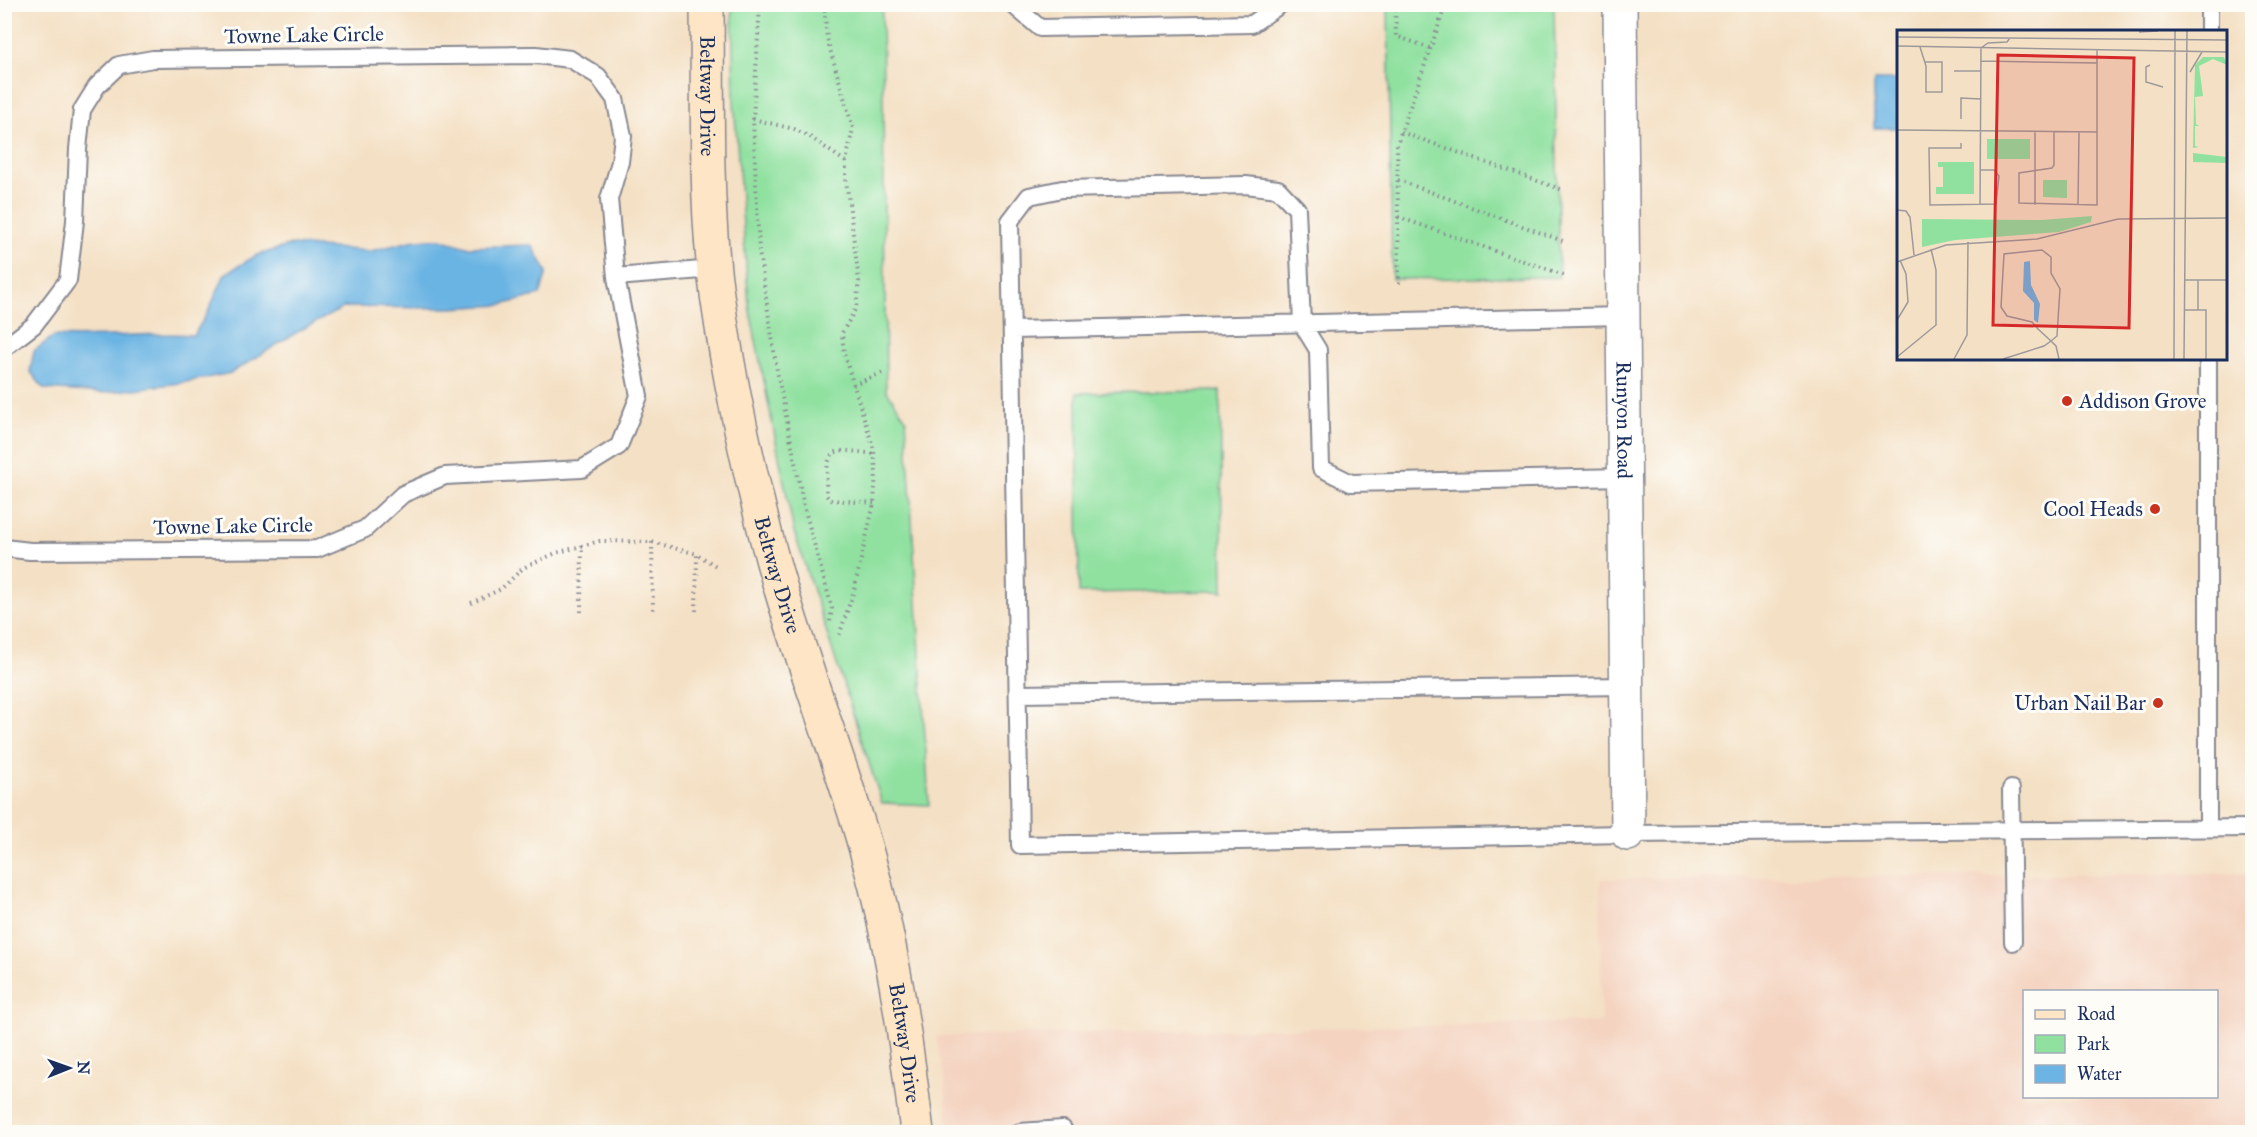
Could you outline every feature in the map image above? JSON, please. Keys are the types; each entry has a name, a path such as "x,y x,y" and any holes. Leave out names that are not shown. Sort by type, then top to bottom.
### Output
{"street":[{"name":"Beltway Drive","path":"707,4 709,194 714,269 725,348 761,519 862,838 885,927 904,1028 916,1132"},
{"name":"Runyon Road","path":"1620,4 1628,834"}],"lane":[{"path":"1012,4 1040,28 1252,24 1281,4"},
{"path":"2209,4 2209,30"},
{"name":"Towne Lake Circle","path":"4,348 34,325 68,280 75,221 82,110 97,86 119,65 153,59 536,55 570,59 598,76 615,99 622,136 620,162 609,199 616,277 639,396 619,446 582,469 445,476 403,494 364,529 316,549 30,550 4,548"},
{"path":"1625,477 1351,483 1321,468 1318,350 1302,324 1298,209 1278,189 1246,185 1073,188 1029,196 1010,221 1020,845 1628,834 2253,828"},
{"path":"616,277 714,269"},
{"path":"1013,330 1623,316"},
{"path":"2208,360 2208,828"},
{"path":"1019,694 1627,686"},
{"path":"2011,789 2013,942"},
{"path":"1020,1132 1063,1129"}],"path":[{"path":"760,4 753,119 759,251 777,371 804,507 832,608"},
{"path":"824,4 827,39 853,128 846,162 846,179 859,281 856,308 842,333 844,354 875,454 874,503 854,590 837,639"},
{"path":"1395,4 1396,36 1430,48"},
{"path":"1399,284 1397,144 1446,4"},
{"path":"1554,4 1561,7"},
{"path":"753,119 794,129 810,137 846,162"},
{"path":"1401,132 1563,190"},
{"path":"1398,180 1563,241"},
{"path":"1398,217 1563,275"},
{"path":"853,385 865,378 884,372"},
{"path":"874,503 830,500 826,495 826,486 830,456 834,451 875,454"},
{"path":"471,603 501,589 523,568 556,553 582,544 600,541 652,542 697,554 716,566"},
{"path":"652,542 653,611"},
{"path":"581,612 582,544"},
{"path":"696,611 697,554"}],"shaded area":[{"path":"2252,873 2252,1132 949,1132 945,1084 936,1036 1601,1022 1600,879"}],"green space":[{"path":"732,5 882,5 886,390 906,419 929,805 882,803 794,532 749,306 734,102"},
{"path":"1388,5 1554,5 1559,277 1392,279"},
{"path":"1220,391 1223,591 1079,593 1077,393"}],"water":[{"path":"1874,80 1897,80 1897,128 1874,128"},
{"path":"440,239 467,247 532,245 547,272 540,295 501,305 450,308 345,307 299,331 231,373 181,383 102,393 44,389 30,371 34,351 54,336 194,335 208,312 225,274 257,255 292,245 371,251 415,240"}],"place":[{"name":"Addison Grove","path":"2067,401"},
{"name":"Cool Heads","path":"2155,509"},
{"name":"Urban Nail Bar","path":"2158,703"}]}
